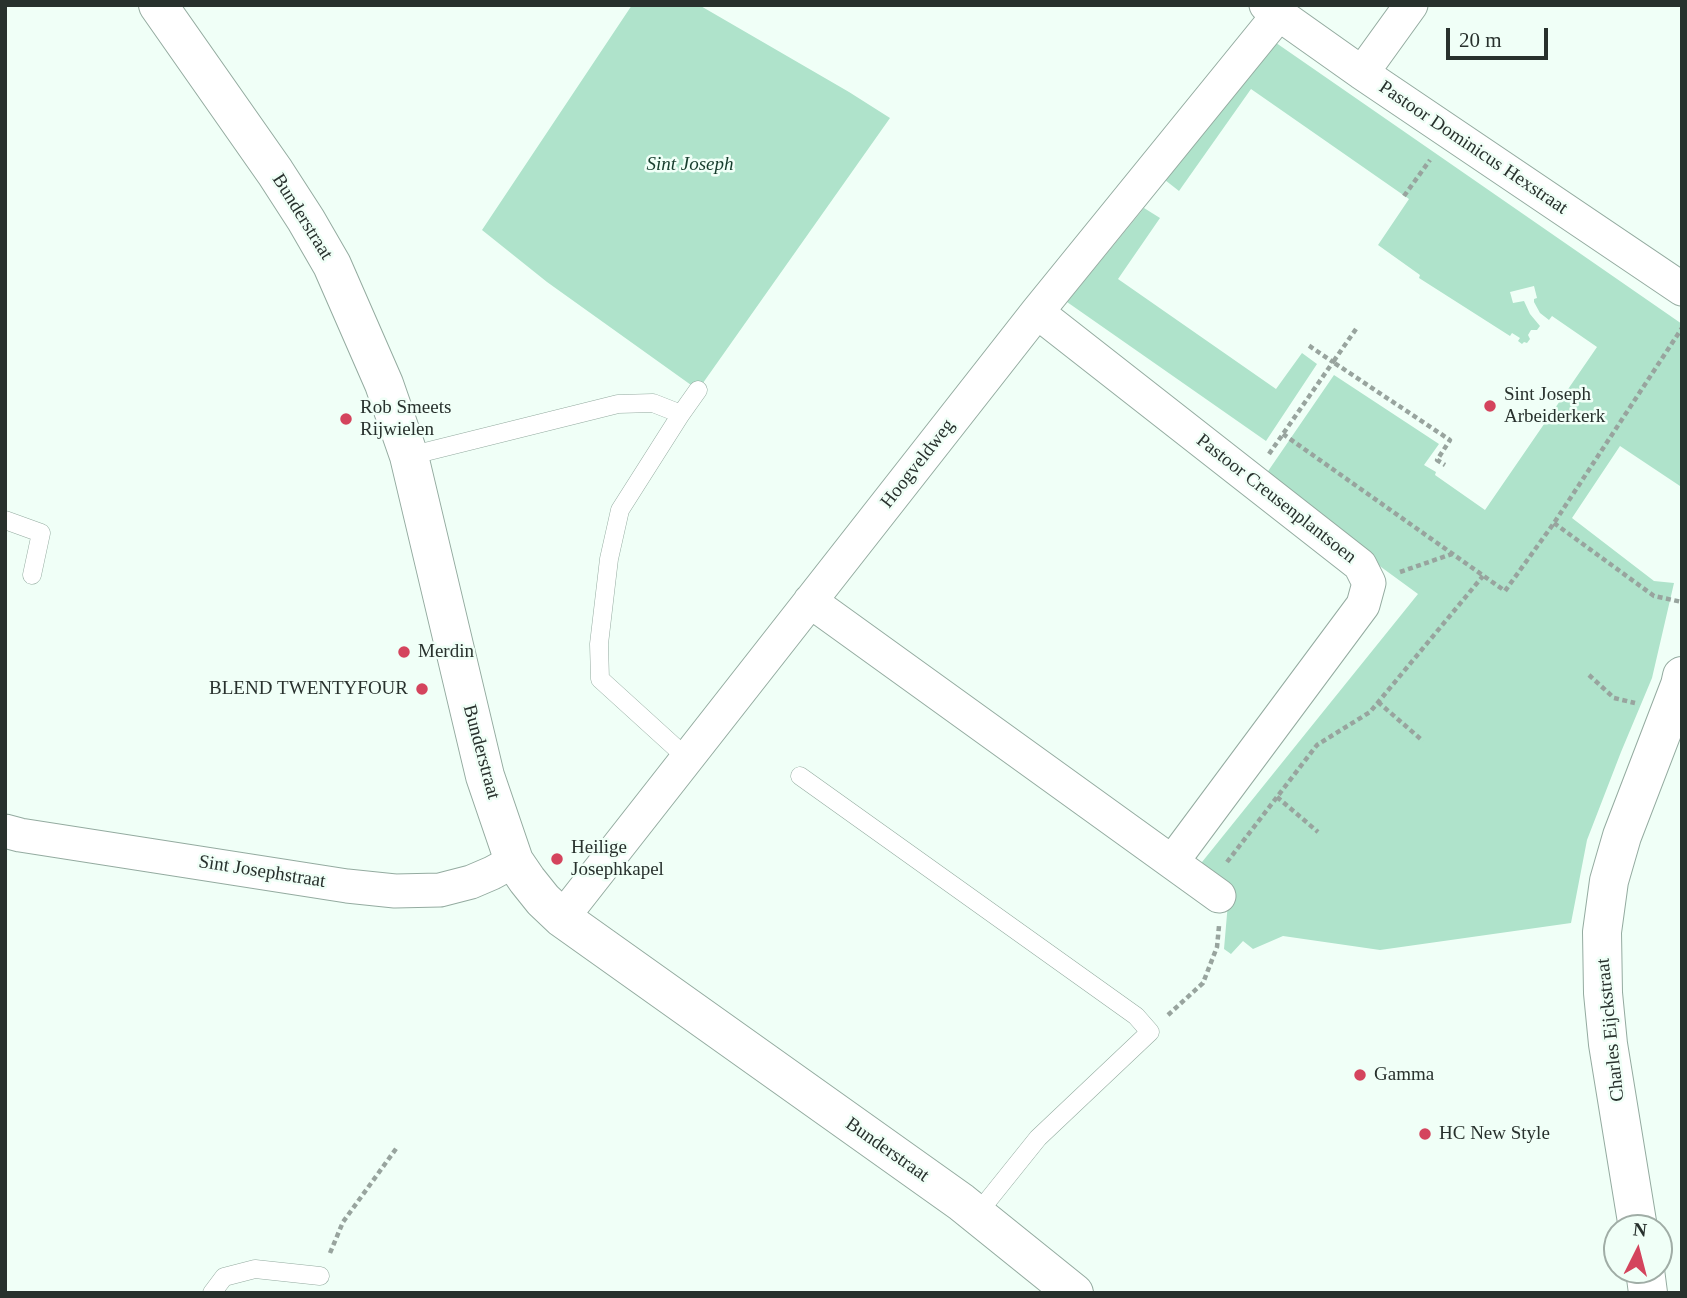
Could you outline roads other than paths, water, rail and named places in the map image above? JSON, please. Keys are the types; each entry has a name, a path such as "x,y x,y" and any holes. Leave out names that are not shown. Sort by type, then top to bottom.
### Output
{"street":[{"name":"Bunderstraat","path":"158,5 306,220 332,265 384,384 408,456 485,776 514,861 543,900 562,919 977,1214 1074,1293"},
{"path":"1362,73 1411,5"},
{"name":"Pastoor Dominicus Hexstraat","path":"1273,9 1362,73 1682,289"},
{"name":"Hoogveldweg","path":"562,919 1273,9"},
{"name":"Pastoor Creusenplantsoen","path":"1037,312 1360,565 1369,583 1363,605 1172,862"},
{"path":"810,601 1172,862 1219,910"},
{"name":"Charles Eijckstraat","path":"1636,1214 1608,1044 1603,993 1602,932 1609,881 1622,836 1678,690"},
{"name":"Sint Josephstraat","path":"5,831 346,886 395,891 440,890 471,882 514,861"}],"lane":[{"path":"688,759 600,679 599,644 609,559 620,510 698,390"},
{"path":"408,456 618,404 653,403 681,414"},
{"path":"5,520 41,533 32,575"},
{"path":"800,776 1136,1016 1150,1032 1038,1138 977,1214"},
{"path":"212,1293 224,1276 255,1269 320,1276"}],"place":[{"name":"Sint Joseph Arbeiderkerk","path":"1490,406"},
{"name":"Rob Smeets Rijwielen","path":"346,419"},
{"name":"Merdin","path":"404,652"},
{"name":"BLEND TWENTYFOUR","path":"422,689"},
{"name":"Heilige Josephkapel","path":"557,859"},
{"name":"Gamma","path":"1360,1075"},
{"name":"HC New Style","path":"1425,1134"}],"park label":[{"name":"Sint Joseph","path":"690,165"}]}
